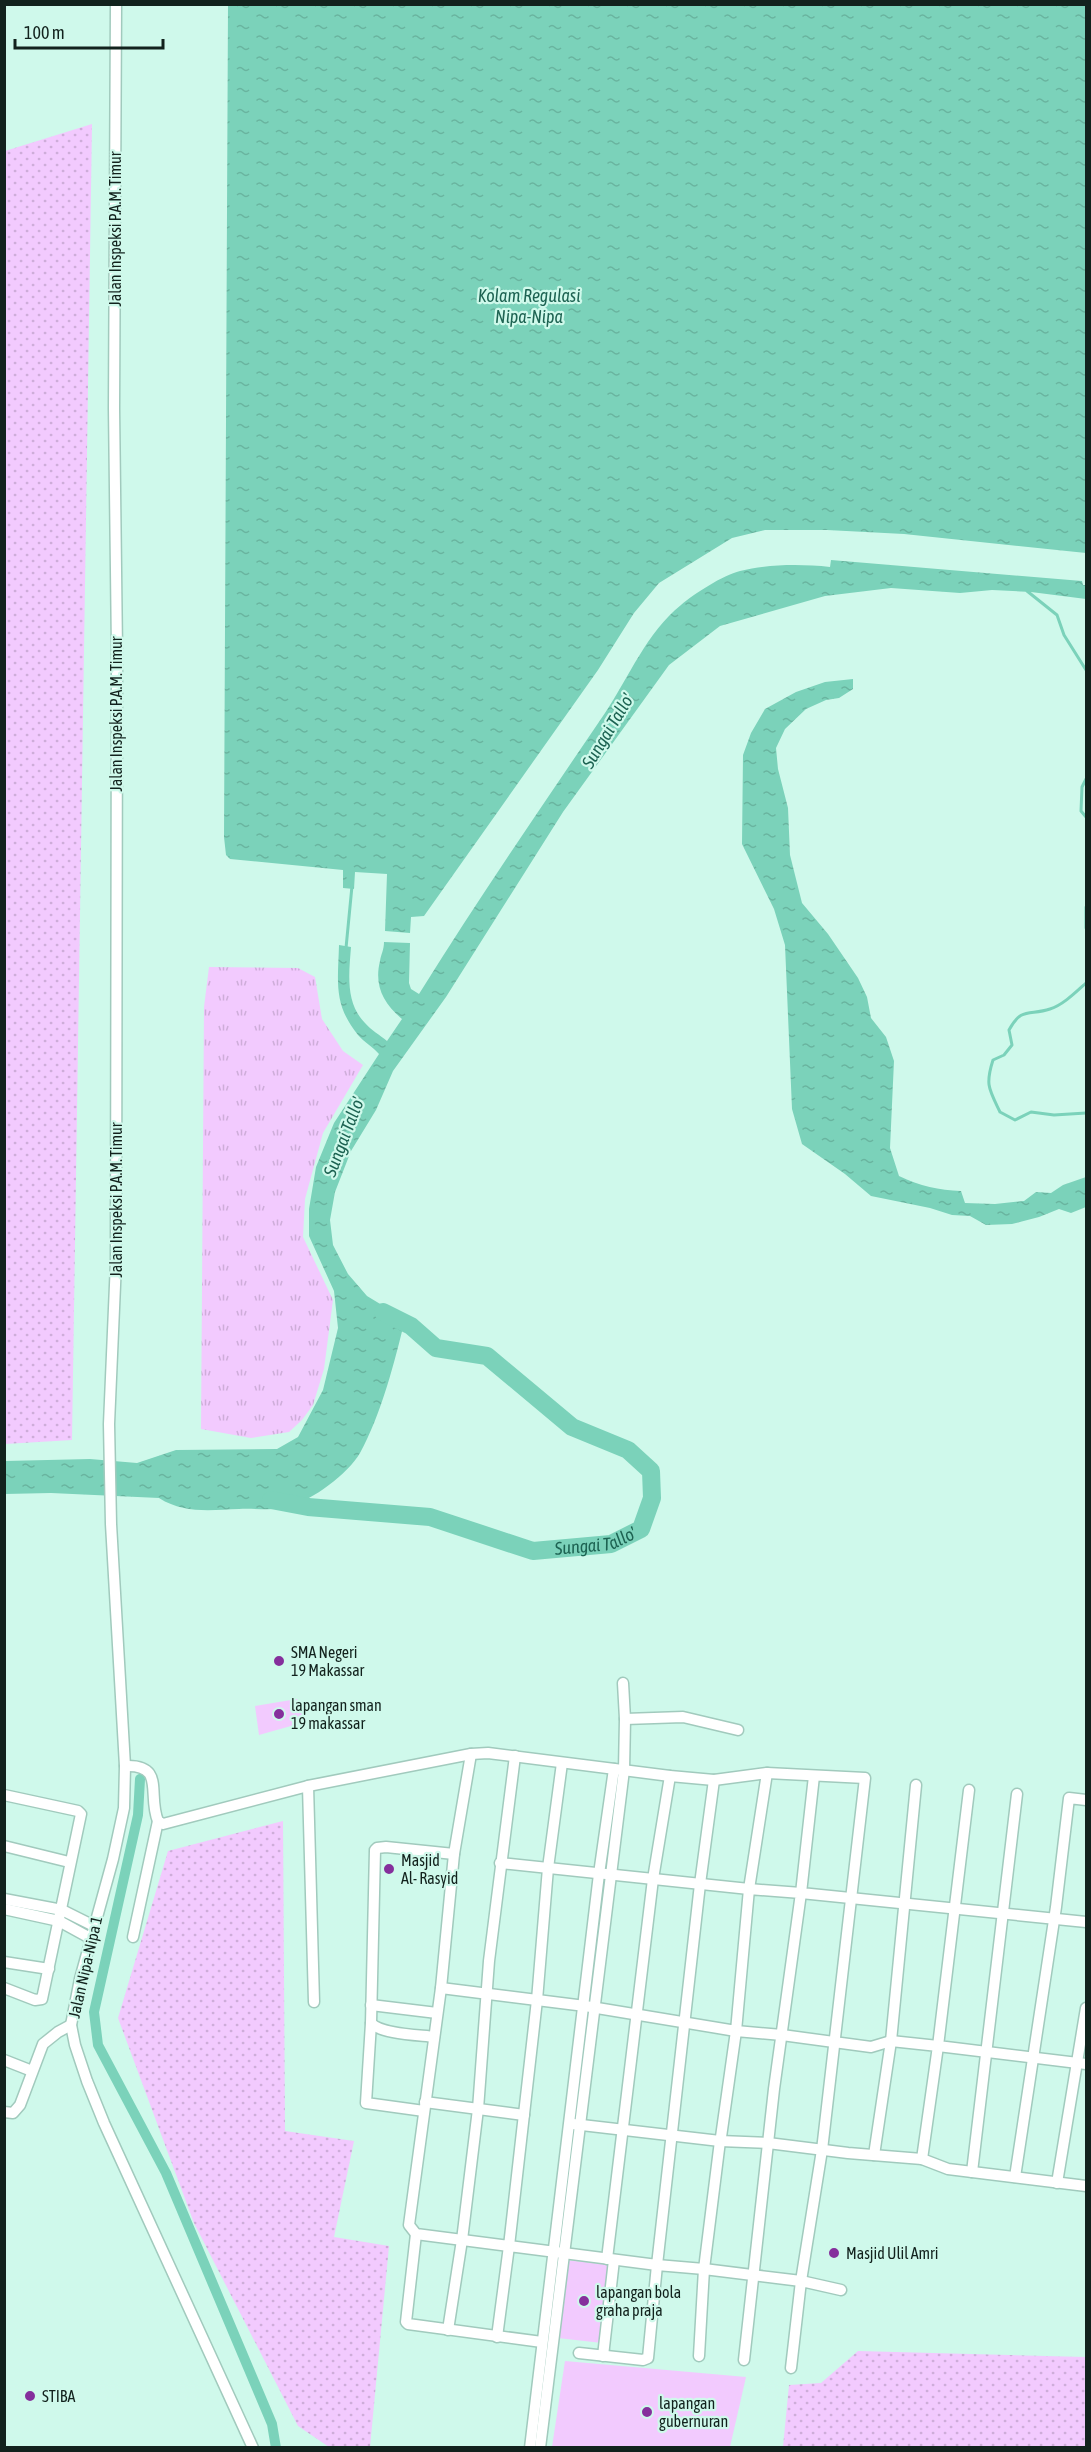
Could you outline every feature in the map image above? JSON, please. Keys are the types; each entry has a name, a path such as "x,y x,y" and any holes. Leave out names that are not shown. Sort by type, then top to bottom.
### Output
{"street":[{"name":"Jalan Inspeksi P.A.M. Timur","path":"111,1524 109,1424 116,1263 117,651 114,408 116,4"},
{"name":"Jalan Nipa-Nipa 1","path":"111,1524 125,1766 124,1808 90,1938 71,2025 75,2046 104,2123 253,2448"},
{"path":"530,2448 553,2252 574,2124 619,1770 625,1719 623,1683"},
{"path":"625,1719 683,1717 738,1730"},
{"path":"158,1821 169,1823 308,1786 471,1754 488,1753 714,1780 766,1773 865,1778 822,2150 801,2281 791,2368"},
{"path":"471,1754 454,1854 441,1988 408,2219 410,2229 416,2234 657,2265 752,2274 841,2290"},
{"path":"448,2330 478,2109 500,1863 515,1756"},
{"path":"497,2337 537,2000 548,1868 562,1763"},
{"path":"125,1766 136,1765 148,1770 158,1821 133,1938"},
{"path":"699,2356 704,2269 736,2031 749,1890 766,1773"},
{"path":"603,2356 623,2129 653,1879 670,1776"},
{"path":"744,2360 752,2274 814,1776"},
{"path":"579,2353 642,2360 648,2358 671,2135 714,1780"},
{"path":"874,2155 891,2041 916,1785"},
{"path":"308,1786 314,2002"},
{"path":"921,2159 938,2046 969,1790"},
{"path":"972,2172 1017,1794"},
{"path":"4,1796 80,1812 81,1815 69,1862 61,1916 41,2001 4,1988"},
{"path":"1015,2177 1055,1919 1069,1798 1086,1800"},
{"path":"4,1846 69,1862"},
{"path":"454,1854 376,1848 371,2024 366,2103 478,2109 524,2115"},
{"path":"500,1863 749,1890 801,1893 1086,1922"},
{"path":"4,1899 94,1926"},
{"path":"4,1909 61,1916 90,1938"},
{"path":"4,1962 49,1969"},
{"path":"441,1988 590,2007 736,2031 871,2047 891,2041 1082,2064"},
{"path":"371,2005 437,2013"},
{"path":"1057,2183 1082,2064 1086,2008"},
{"path":"371,2024 394,2031 434,2037"},
{"path":"4,2112 13,2114 17,2110 46,2039 71,2025"},
{"path":"4,2060 32,2072"},
{"path":"574,2124 921,2159 948,2169 1086,2186"},
{"path":"540,2448 565,2253 574,2124"},
{"path":"416,2234 406,2322 411,2325 542,2342"}],"green space":[{"path":"92,124 72,1440 5,1444 5,151"},
{"path":"209,967 298,968 315,977 322,1019 343,1051 363,1065 323,1133 305,1199 303,1237 333,1300 324,1369 313,1405 302,1420 289,1432 251,1438 201,1429 204,1007"},
{"name":"lapangan sman 19 makassar","path":"297,1699 305,1722 259,1735 255,1706"},
{"path":"283,1821 285,2131 354,2141 334,2237 389,2246 370,2447 329,2447 298,2426 194,2223 118,2018 168,1851"},
{"name":"lapangan bola graha praja","path":"566,2260 610,2265 602,2343 558,2338"},
{"path":"858,2351 1086,2357 1086,2447 783,2447 789,2385 821,2383"},
{"name":"lapangan gubernuran","path":"565,2361 746,2377 730,2447 552,2447"}],"water":[{"name":"Kolam Regulasi Nipa-Nipa","path":"228,5 1086,5 1086,553 904,534 827,530 765,530 732,538 659,583 634,613 598,670 424,916 411,917 410,933 385,931 387,874 355,872 354,889 343,888 343,870 230,859 226,855 224,837"},
{"path":"831,560 1082,581 1083,585 1086,585 1086,599 1031,592 992,590 960,593 891,588 825,596 720,626 669,665 563,812 446,997 393,1071 376,1110 351,1151 335,1192 330,1220 333,1245 348,1274 367,1296 405,1319 381,1405 368,1438 354,1461 318,1492 298,1504 277,1509 198,1510 178,1507 159,1498 51,1493 5,1494 5,1461 90,1459 137,1463 176,1450 277,1449 298,1437 323,1390 338,1328 334,1291 309,1236 309,1209 316,1167 334,1123 379,1054 358,1035 344,1013 339,992 339,945 351,947 350,987 354,1006 367,1026 387,1041 402,1019 385,1000 379,986 378,970 384,942 410,943 409,983 411,989 419,994 487,888 605,713 648,642 669,616 701,590 733,573 774,566 830,567"},
{"path":"853,679 853,689 839,698 826,700 806,709 785,729 776,748 778,769 788,808 790,855 802,903 828,934 858,978 867,997 871,1018 886,1037 894,1061 890,1148 899,1176 930,1187 961,1191 965,1203 995,1204 1024,1201 1036,1192 1051,1193 1063,1185 1086,1177 1086,1207 1071,1213 1059,1209 1012,1224 986,1225 970,1216 952,1215 871,1196 845,1174 802,1144 792,1109 785,945 774,909 742,844 743,755 751,733 765,709 796,692 825,682"}],"waterway":[{"name":"Sungai Tallo'","path":"1027,591 1057,615 1064,635 1086,670"},
{"path":"1086,779 1082,787 1081,811 1086,817"},
{"path":"346,948 352,886"},
{"path":"1086,907 1086,928"},
{"path":"1086,983 1060,1005 1043,1011 1027,1013 1018,1018 1009,1030 1012,1045 1004,1055 993,1060 989,1075 991,1092 1000,1112 1015,1120 1031,1112 1054,1115 1086,1113"},
{"name":"Sungai Tallo'","path":"271,1500 308,1507 430,1517 533,1551 611,1544 641,1529 652,1498 651,1471 628,1450 572,1427 487,1356 436,1348 411,1326 383,1312"},
{"path":"140,1779 138,1815 94,2012 98,2045 166,2173 272,2424 276,2448"}],"place":[{"name":"SMA Negeri 19 Makassar","path":"279,1661"},
{"name":"lapangan sman 19 makassar","path":"279,1714"},
{"name":"Masjid Al- Rasyid","path":"389,1869"},
{"name":"Masjid Ulil Amri","path":"834,2253"},
{"name":"lapangan bola graha praja","path":"584,2301"},
{"name":"STIBA","path":"30,2396"},
{"name":"lapangan gubernuran","path":"647,2412"}]}
